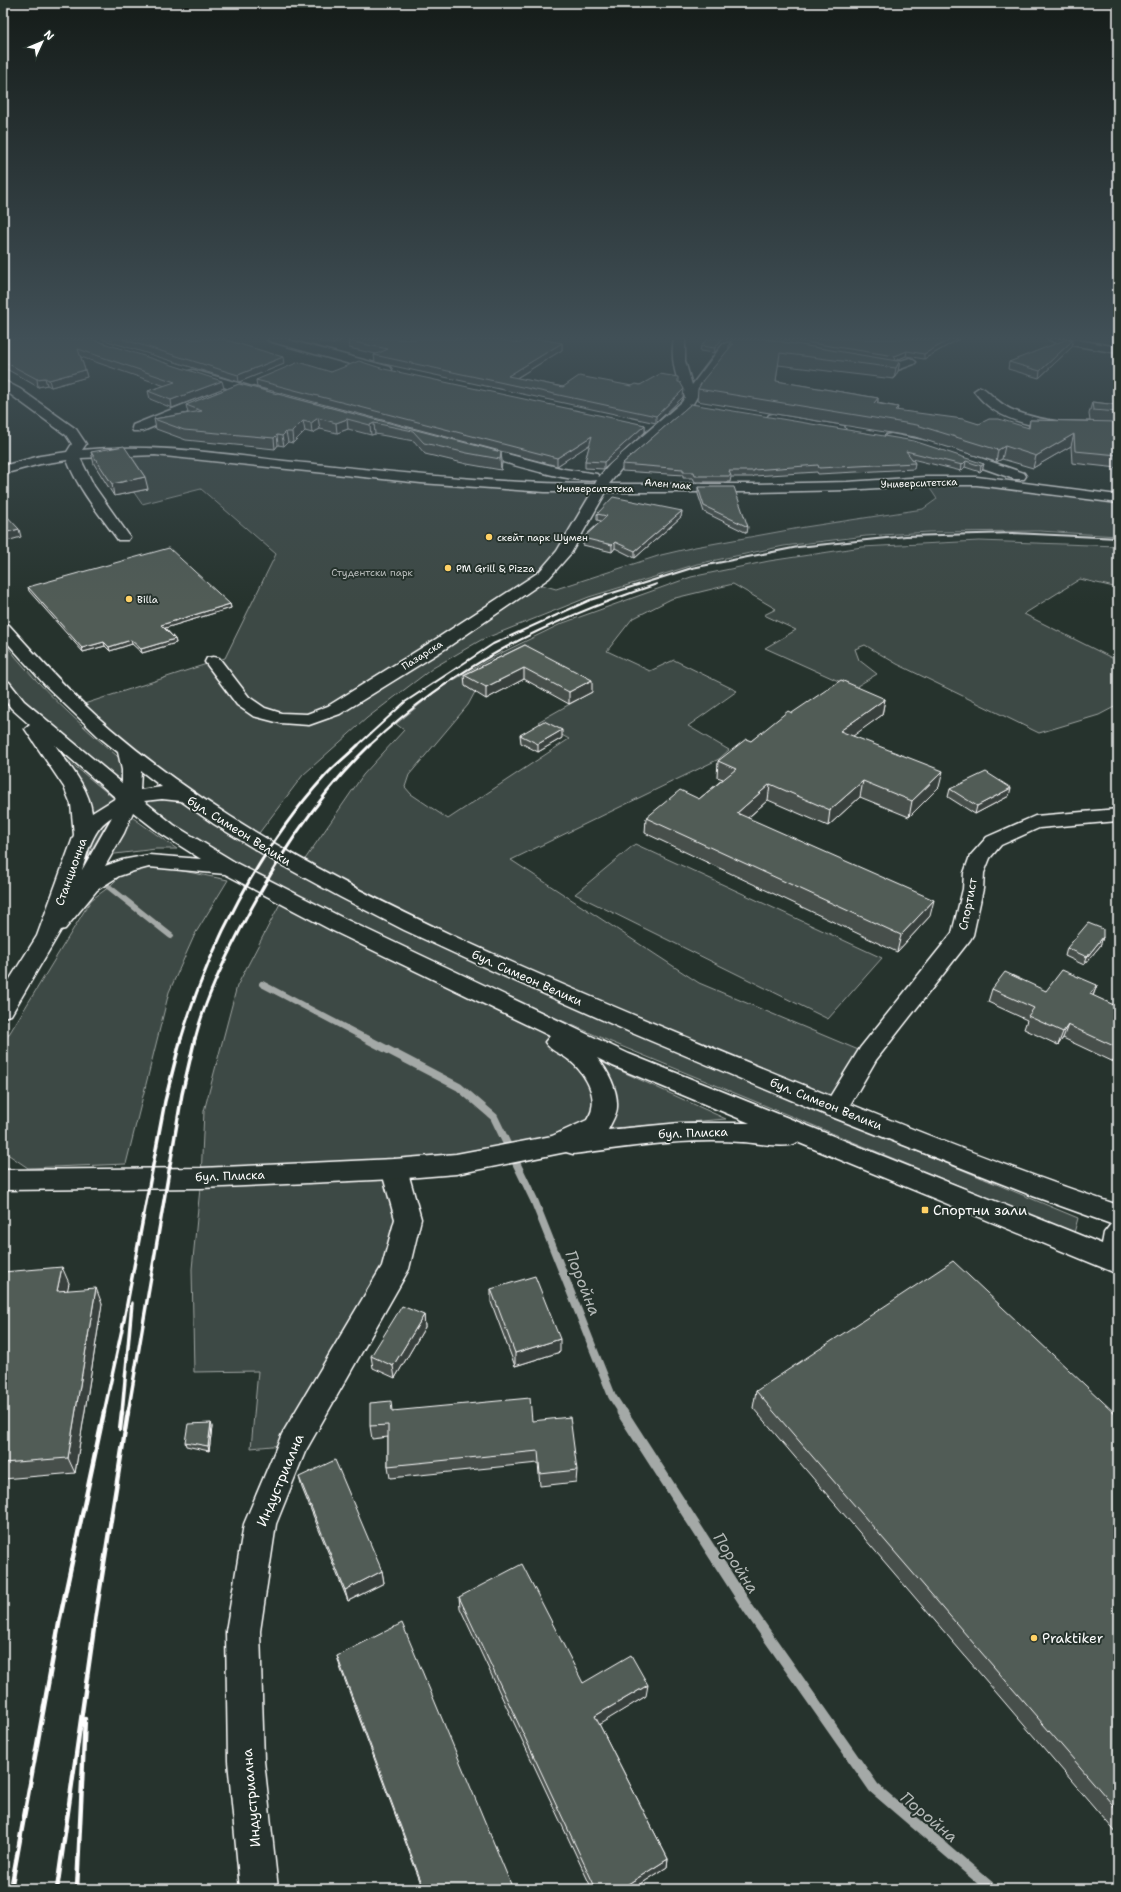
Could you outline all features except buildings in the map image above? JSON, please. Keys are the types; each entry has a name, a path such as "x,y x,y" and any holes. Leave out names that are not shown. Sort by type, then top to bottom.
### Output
{"street":[{"path":"65,427 78,439 79,444 72,454 75,463 123,537"},
{"path":"648,427 657,429"},
{"path":"833,427 849,430"},
{"path":"1072,427 1118,429"},
{"name":"Пазарска","path":"213,662 243,701 259,712 280,718 309,720 334,710 442,643 544,574 563,553 596,499 602,484 657,429"},
{"path":"71,432 88,439 155,451"},
{"path":"879,436 932,446 1062,491"},
{"path":"463,446 602,484"},
{"name":"Университетска","path":"3,470 42,459 72,454 117,450 155,451 474,483 545,488 602,484 718,488 847,486 933,481 998,483 1118,499"},
{"name":"бул. Симеон Велики","path":"3,628 24,654 75,707 126,749 183,795 299,868 398,920 587,1005 835,1108 1058,1195 1118,1216"},
{"path":"3,686 18,705 74,787 81,804 84,835"},
{"path":"18,705 129,799 167,829 230,869 339,925 621,1060 1118,1262"},
{"path":"48,936 93,870 129,799 132,772 126,749"},
{"name":"Станционна","path":"3,1009 48,936 84,835 100,816 129,799 144,795 162,793 183,795"},
{"name":"Спортист","path":"835,1108 868,1054 962,935 972,889 974,872 980,856 994,841 1035,822 1118,815"},
{"path":"48,936 90,885 112,871 129,865 149,861 230,869"},
{"path":"445,976 578,1054 593,1070 604,1092 605,1108 596,1126 557,1146"},
{"name":"бул. Плиска","path":"6,1178 201,1178 394,1169 456,1164 557,1146 672,1133 725,1131 765,1133 828,1145"},
{"name":"Индустриална","path":"259,1889 246,1761 243,1631 260,1524 293,1444 395,1269 408,1219 394,1169"},
{"path":"1118,1233 1116,1242 1118,1254"}],"green space":[{"name":"Студентски парк","path":"155,451 325,469 601,488 596,499 535,583 556,589 661,555 695,547 805,527 923,509 937,499 925,481 977,481 1118,499 1118,536 1040,531 929,532 866,536 784,546 697,564 589,597 481,640 433,668 367,718 303,775 253,841 626,1030 1078,1218 1074,1233 611,1042 487,988 386,940 240,866 181,831 142,801 166,797 182,798 75,707 225,658 276,554 201,489 142,504 126,481 145,477 132,457"},
{"path":"979,541 1118,546 1118,588 1080,579 1024,614 1118,661 1118,705 1099,715 1039,733 897,664 865,645 855,649 859,660 877,674 854,688 765,648 796,630 764,615 776,609 733,584 671,599 632,619 607,651 650,671 674,660 737,691 688,726 729,750 719,759 511,860 699,983 868,1054 835,1108 299,868 363,775 404,730 396,724 440,688 497,655 563,623 691,577 769,561 862,547","holes":["525,657 591,692 538,722 569,739 448,819 411,794 405,787 409,775 468,705 475,692 465,686"]},
{"path":"3,641 45,690 76,720 124,762 122,784 24,704 3,679"},
{"path":"65,758 117,801 89,818"},
{"path":"114,811 83,864 96,826"},
{"path":"129,815 177,849 156,849 107,855"},
{"path":"635,844 882,958 828,1019 575,894"},
{"path":"163,867 228,880 195,934 169,992 126,1164 28,1168 3,1151 3,1044 91,900 109,887 121,875 136,869"},
{"path":"284,896 445,976 578,1054 605,1108 559,1145 394,1169 408,1219 293,1444 251,1448 258,1371 194,1372 192,1269 201,1178 204,1111 237,986"},
{"path":"599,1061 726,1119 602,1129"}],"waterway":[{"path":"109,887 171,936"},
{"path":"262,984 367,1039"},
{"path":"365,1038 459,1087 494,1117 534,1200 612,1396 623,1413"},
{"name":"Поройна","path":"622,1412 748,1608 874,1788 992,1889"}],"railway":[{"path":"357,746 405,702 493,644 590,600 692,568 798,547 906,536 1013,533 1118,538"},
{"path":"369,746 402,717 435,692 504,648 577,614 616,598 657,584"},
{"path":"181,1039 192,1004 221,935 258,866 301,804 329,772 358,745"},
{"path":"195,1039 204,1010 220,970 267,880 314,809 350,765 369,746"},
{"path":"104,1413 124,1320 165,1101 181,1038"},
{"path":"128,1413 182,1094 195,1038"},
{"path":"122,1413 132,1303"},
{"path":"11,1889 60,1618 104,1412"},
{"path":"120,1429 122,1412"},
{"path":"57,1889 96,1614 128,1412"},
{"path":"77,1889 85,1719"}],"place":[{"name":"скейт парк Шумен","path":"489,537"},
{"name":"PM Grill & Pizza","path":"448,568"},
{"name":"Billa","path":"129,599"},
{"name":"Спортни зали","path":"925,1210"},
{"name":"Praktiker","path":"1034,1638"}]}
